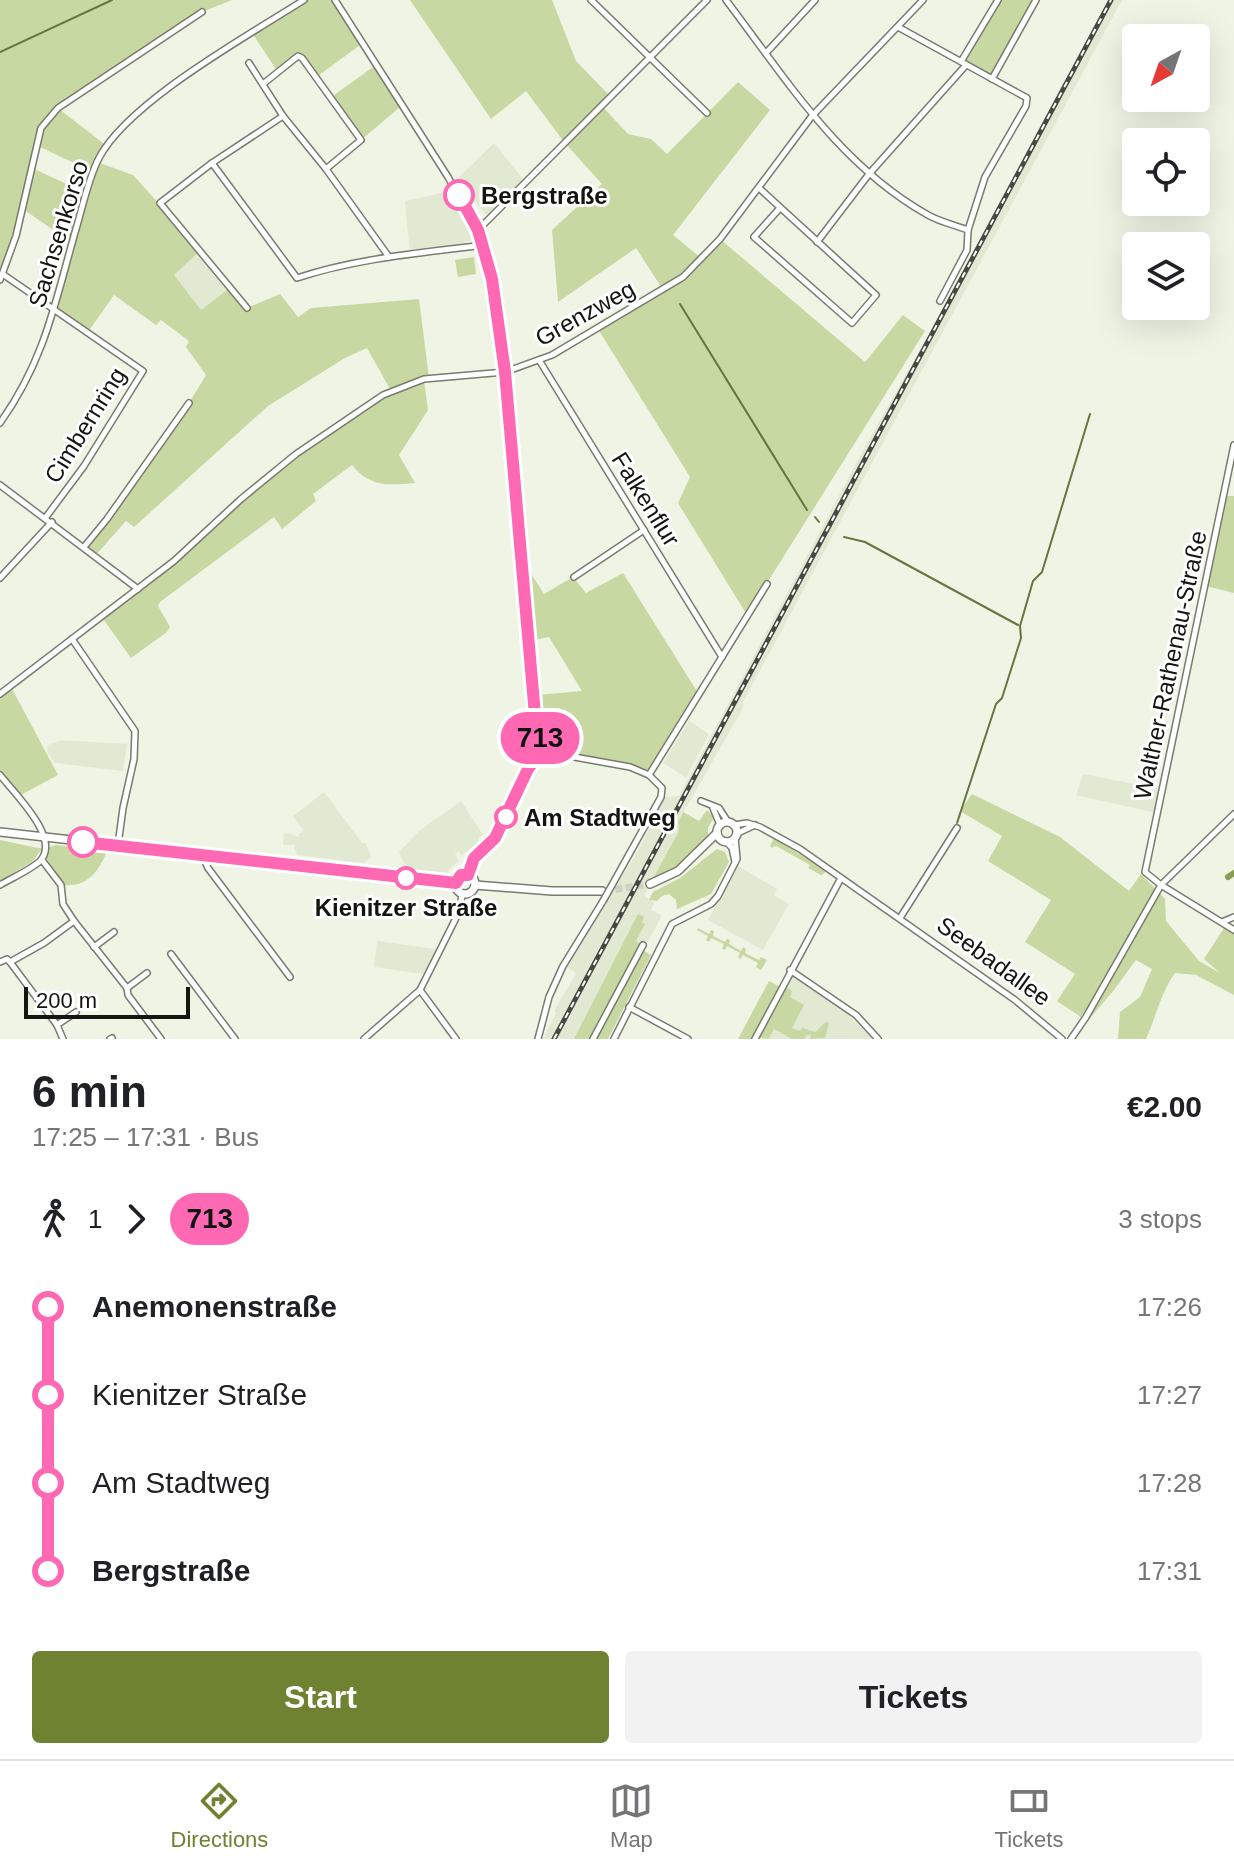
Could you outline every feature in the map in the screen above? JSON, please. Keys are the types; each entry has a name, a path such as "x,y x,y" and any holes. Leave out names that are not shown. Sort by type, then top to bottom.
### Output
{"street":[{"name":"Sachsenkorso","path":"0,423 30,376 47,337 93,172 101,154 151,101 304,0"},
{"path":"335,0 440,163 478,230 492,279 505,372 535,715 541,751 528,769 495,838 474,858 468,875"},
{"path":"591,0 707,113"},
{"path":"478,230 707,0"},
{"path":"726,0 812,116 869,174 929,216 968,230"},
{"path":"766,53 815,0"},
{"name":"Grenzweg","path":"0,694 138,589 296,454 383,395 429,378 505,372 539,360 563,349 683,277 720,239 812,116 923,0"},
{"path":"817,242 869,174 964,63 993,4 998,0"},
{"path":"992,79 1036,0"},
{"path":"2,277 41,128 47,119 58,108 202,12"},
{"path":"898,27 1027,98 1026,106 985,177 968,230 967,250 940,301"},
{"path":"263,84 298,56 302,58 361,140 326,169"},
{"path":"249,63 283,116 326,169 389,257"},
{"path":"247,308 160,203 212,163 283,116"},
{"path":"212,163 297,278 322,269 389,257 484,245"},
{"path":"759,188 876,295 852,323 754,237 780,208"},
{"name":"Cimbernring","path":"0,578 49,520 143,371 2,277"},
{"name":"Falkenflur","path":"539,360 722,657"},
{"path":"84,547 189,403"},
{"name":"Walther-Rathenau-Straße","path":"1161,885 1145,872 1234,445"},
{"path":"0,485 138,589"},
{"path":"1224,496 1234,496"},
{"path":"574,577 644,530"},
{"path":"649,775 767,584"},
{"path":"72,639 135,731 134,759 118,846"},
{"path":"538,1039 549,997 563,966 661,797 662,788 649,775 613,763 541,751"},
{"path":"0,775 46,838 48,848 42,860 0,885"},
{"path":"614,1039 672,924 715,900 735,863 738,855 734,830 719,808 704,802 715,810 718,829 732,848 735,863"},
{"path":"1071,1039 1161,885 1234,814"},
{"name":"Seebadallee","path":"718,829 734,830 756,825 800,849 1018,1002 1062,1039"},
{"name":"Seebadallee","path":"900,918 957,828"},
{"path":"650,884 670,876 703,849 718,829"},
{"name":"Seebadallee","path":"724,841 734,830"},
{"path":"0,832 456,883"},
{"path":"703,849 724,841"},
{"path":"202,855 208,868 290,977"},
{"path":"42,860 61,885 63,904 74,921 127,988 128,995 161,1039"},
{"path":"461,875 468,875 475,885 472,891 463,893 456,883 461,875"},
{"path":"755,1039 841,878"},
{"path":"475,885 602,891"},
{"path":"1161,885 1234,930"},
{"path":"364,1039 420,990 456,918 463,893"},
{"path":"1221,922 1234,917"},
{"path":"10,962 74,921"},
{"path":"94,947 114,932"},
{"path":"593,1039 643,945"},
{"path":"171,954 235,1039"},
{"path":"0,962 7,959 10,962 57,1025 63,1039"},
{"path":"790,970 856,1015 878,1039"},
{"path":"127,988 147,973"},
{"path":"420,990 456,1039"},
{"path":"629,1007 688,1039"},
{"path":"57,1025 76,1012"}],"shaded area":[{"path":"1109,0 1122,0 743,702 743,708 678,822 679,831 644,895 654,903 651,910 662,915 645,947 643,945 591,1039 543,1039 556,1013 554,1011 576,973 566,967 639,849 665,797 679,796"},
{"path":"494,143 523,179 487,216 456,180"},
{"path":"450,191 475,240 410,255 405,201"},
{"path":"201,250 231,287 201,310 174,275"},
{"path":"689,721 709,734 686,778 663,763"},
{"path":"61,740 127,744 123,771 55,763 47,752 48,745"},
{"path":"1083,774 1161,789 1156,813 1076,795"},
{"path":"324,792 362,843 366,843 371,858 363,863 297,855 294,845 283,845 284,832 299,837 303,830 293,816"},
{"path":"461,801 483,835 478,838 480,842 461,855 459,851 455,853 459,861 448,873 407,869 399,852 419,831"},
{"path":"737,865 777,889 774,895 789,904 763,950 708,920"},
{"path":"377,941 436,949 424,974 374,967"},
{"path":"792,975 839,1006 873,1039 759,1039"}],"green space":[{"path":"0,0 232,0 202,12 59,109 107,146 97,162 133,175 201,250 174,275 201,310 231,287 247,308 280,294 298,317 311,308 419,299 429,378 424,380 428,410 399,455 415,483 373,481 352,465 313,494 316,501 282,529 274,517 160,602 158,606 170,627 131,658 101,616 138,589 296,454 391,391 367,348 345,358 268,406 134,527 126,521 95,556 84,547 186,408 206,375 186,347 189,341 161,320 156,325 114,295 88,332 54,309 72,243 23,209 0,280","holes":["38,146 93,172 86,193 32,168"]},
{"path":"300,0 332,0 363,43 315,78 298,56 278,72 252,33"},
{"path":"410,0 552,0 576,61 611,97 602,106 628,134 651,139 667,154 738,82 770,110 673,235 701,258 720,239 865,362 903,315 925,331 747,615 678,503 690,477 598,329 663,290 636,248 558,302 552,230 602,184 564,142 526,91 491,119"},
{"path":"998,0 1037,0 992,79 962,60"},
{"path":"376,65 400,107 361,140 330,98"},
{"path":"474,257 476,274 458,277 455,260"},
{"path":"1224,496 1234,496 1234,593 1206,586"},
{"path":"528,569 544,594 573,577 586,593 623,573 698,693 649,775 575,758 561,752 542,732 537,695 582,691 549,637 534,640"},
{"path":"10,685 58,775 17,797 0,775 0,694"},
{"path":"972,794 1060,837 1129,891 1141,874 1165,899 1166,921 1199,961 1220,973 1204,959 1224,928 1221,922 1234,930 1234,995 1196,975 1175,973 1162,996 1146,1039 1118,1039 1120,1012 1140,997 1152,969 1136,960 1086,1023 1086,1009 1081,1017 1057,1001 1075,974 1025,942 1051,900 988,861 1002,836 960,811"},
{"path":"707,810 714,817 708,828 708,837 675,868 652,880 679,831 678,822 683,812 699,821"},
{"path":"774,838 825,870 825,873 821,875 808,868 810,865 776,846 772,848"},
{"path":"0,840 43,849 56,845 107,851 92,876 80,883 64,885 41,850 33,861 0,881"},
{"path":"717,849 725,852 729,862 711,894 677,909 676,900 669,894 657,901 649,900 653,892 680,878"},
{"path":"638,914 644,917 642,922 645,924 636,941 642,945 641,949 651,955 608,1039 574,1039"},
{"path":"698,928 709,934 711,930 714,931 713,936 725,942 730,940 729,944 741,951 743,947 745,953 759,960 761,957 767,960 761,970 756,967 758,963 743,955 741,959 738,957 740,953 727,946 725,950 722,949 724,944 711,938 709,942 706,940 708,936"},
{"path":"769,981 780,987 752,1039 738,1039"},
{"path":"784,985 792,991 790,997 804,1005 792,1028 816,1032 825,1022 829,1023 825,1038 810,1039 811,1034 804,1039 792,1039 774,1029 769,1039 756,1037"}],"waterway":[{"path":"0,52 112,0"},
{"path":"680,304 807,510"},
{"path":"957,823 996,704 1002,698 1021,638 1020,626 1033,581 1042,572 1090,414"},
{"path":"815,517 819,522"},
{"path":"844,537 865,542 1018,625"},
{"path":"1228,877 1234,873"}],"tunnel":[{"path":"605,891 650,884"}],"railway":[{"path":"554,1039 1111,0"}],"bus line":[{"name":"713","path":"83,842 456,883 461,875 468,875 474,858 495,838 528,769 541,751 535,715 505,372 492,279 484,245 459,195"}],"place":[{"name":"Bergstraße","path":"459,195"},
{"name":"Am Stadtweg","path":"506,817"},
{"name":"Kienitzer Straße","path":"406,878"}]}
